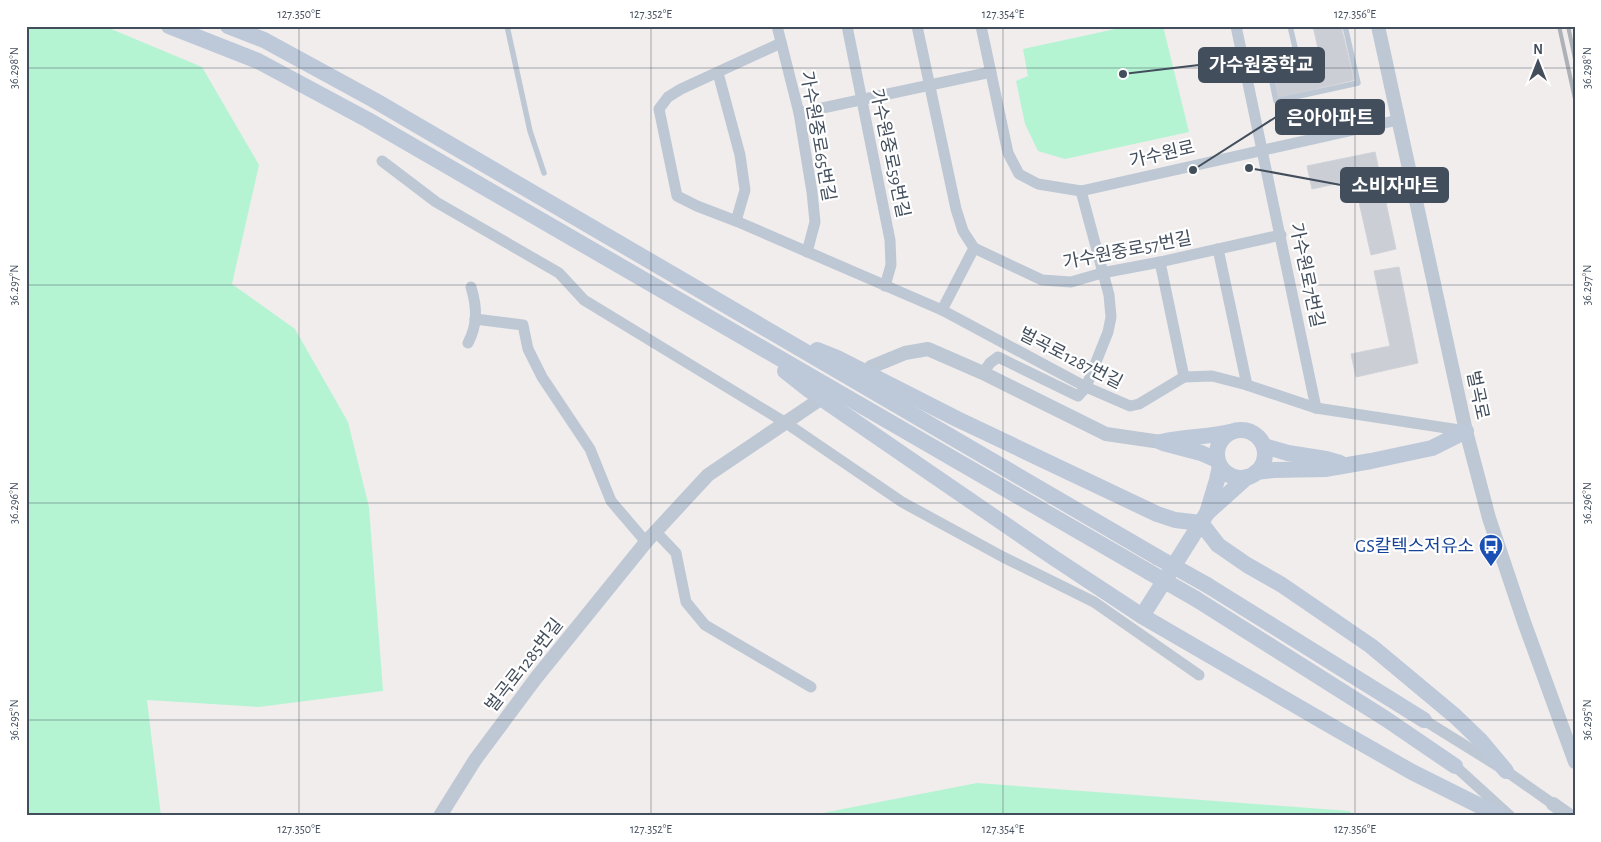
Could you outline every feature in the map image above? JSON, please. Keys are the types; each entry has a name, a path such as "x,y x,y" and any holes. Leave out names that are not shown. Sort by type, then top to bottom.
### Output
{"main road":[{"path":"169,26 258,61 368,120 1196,599 1386,719 1455,766"},
{"path":"228,26 264,40 374,100 1207,585 1424,720"},
{"path":"770,331 837,358 957,419 1157,514 1175,520 1204,518 1252,475 1264,460 1264,446 1255,434 1248,431 1232,431 1211,436 1181,438 1161,442"},
{"path":"746,339 809,390 1142,616 1333,728 1412,772 1500,816"},
{"path":"1142,616 1204,518 1217,480 1218,446 1221,440 1232,431"},
{"path":"1161,442 1201,453 1218,463 1228,475 1241,478 1274,470 1325,469 1432,448 1466,431"},
{"path":"1264,446 1288,453 1326,459 1345,465"},
{"path":"1204,518 1218,545 1247,565 1282,585 1371,646 1455,716 1481,741 1506,770"}],"street":[{"name":"가수원중로65번길","path":"777,26 799,113 812,192 815,222 807,252"},
{"name":"가수원중로59번길","path":"847,26 890,240 891,265 885,286"},
{"path":"917,26 956,209 964,230 974,248 942,310"},
{"name":"가수원로","path":"981,26 1008,153 1019,174 1038,184 1081,191 1398,120"},
{"name":"가수원로7번길","path":"1236,26 1316,408"},
{"name":"벌곡로","path":"1378,26 1466,431 1489,518 1524,622 1575,762"},
{"name":"벌곡로1287번길","path":"782,43 674,93 659,108 677,196 942,310 1086,387 1130,406 1139,404 1184,377 1212,376 1247,385 1316,408 1466,431"},
{"path":"799,113 991,72"},
{"path":"718,73 740,155 745,190 736,221"},
{"path":"382,161 436,202 559,273 584,300 786,422 902,502 1003,557 1094,602 1199,675"},
{"path":"983,373 990,362 998,357 1078,396 1086,387 1108,332 1111,317 1109,295 1081,191"},
{"name":"가수원중로57번길","path":"974,248 1042,280 1071,282 1102,273 1281,235"},
{"path":"1218,249 1247,385"},
{"path":"1160,262 1184,377"},
{"path":"468,343 474,330 475,319 474,299 470,288"},
{"path":"475,319 523,325 528,349 542,377 590,449 611,501 651,537 676,553 686,602 705,626 811,687"},
{"path":"871,367 905,352 928,349 983,373 1106,434 1161,442"},
{"name":"벌곡로1285번길","path":"440,816 475,760 536,678 651,537 708,475 816,402"},
{"path":"1424,720 1506,770 1570,816"},
{"path":"1455,766 1510,816"}],"lane":[{"path":"507,26 530,131 544,173"},
{"path":"1290,26 1297,56 1268,63 1276,101 1358,83 1345,26"}],"green space":[{"path":"26,26 104,26 202,67 259,165 232,284 295,329 348,422 369,507 383,691 259,707 147,700 161,816 26,816"},
{"path":"1129,26 1163,26 1189,132 1065,159 1038,151 1025,124 1016,81 1028,76 1023,49"},
{"path":"977,783 1349,811 1356,816 807,816"}],"building":[{"path":"1313,26 1341,26 1354,80 1278,98 1274,78 1322,66"},
{"path":"1375,152 1396,249 1371,255 1354,180 1312,189 1307,166"},
{"path":"1399,267 1418,363 1356,377 1351,354 1390,346 1374,271"}],"railway":[{"path":"1559,26 1575,99"},
{"path":"1568,26 1575,59"}],"place":[{"name":"가수원중학교","path":"1123,74"},
{"name":"소비자마트","path":"1249,168"},
{"name":"은아아파트","path":"1193,170"},
{"name":"GS칼텍스저유소","path":"1491,567"}]}
